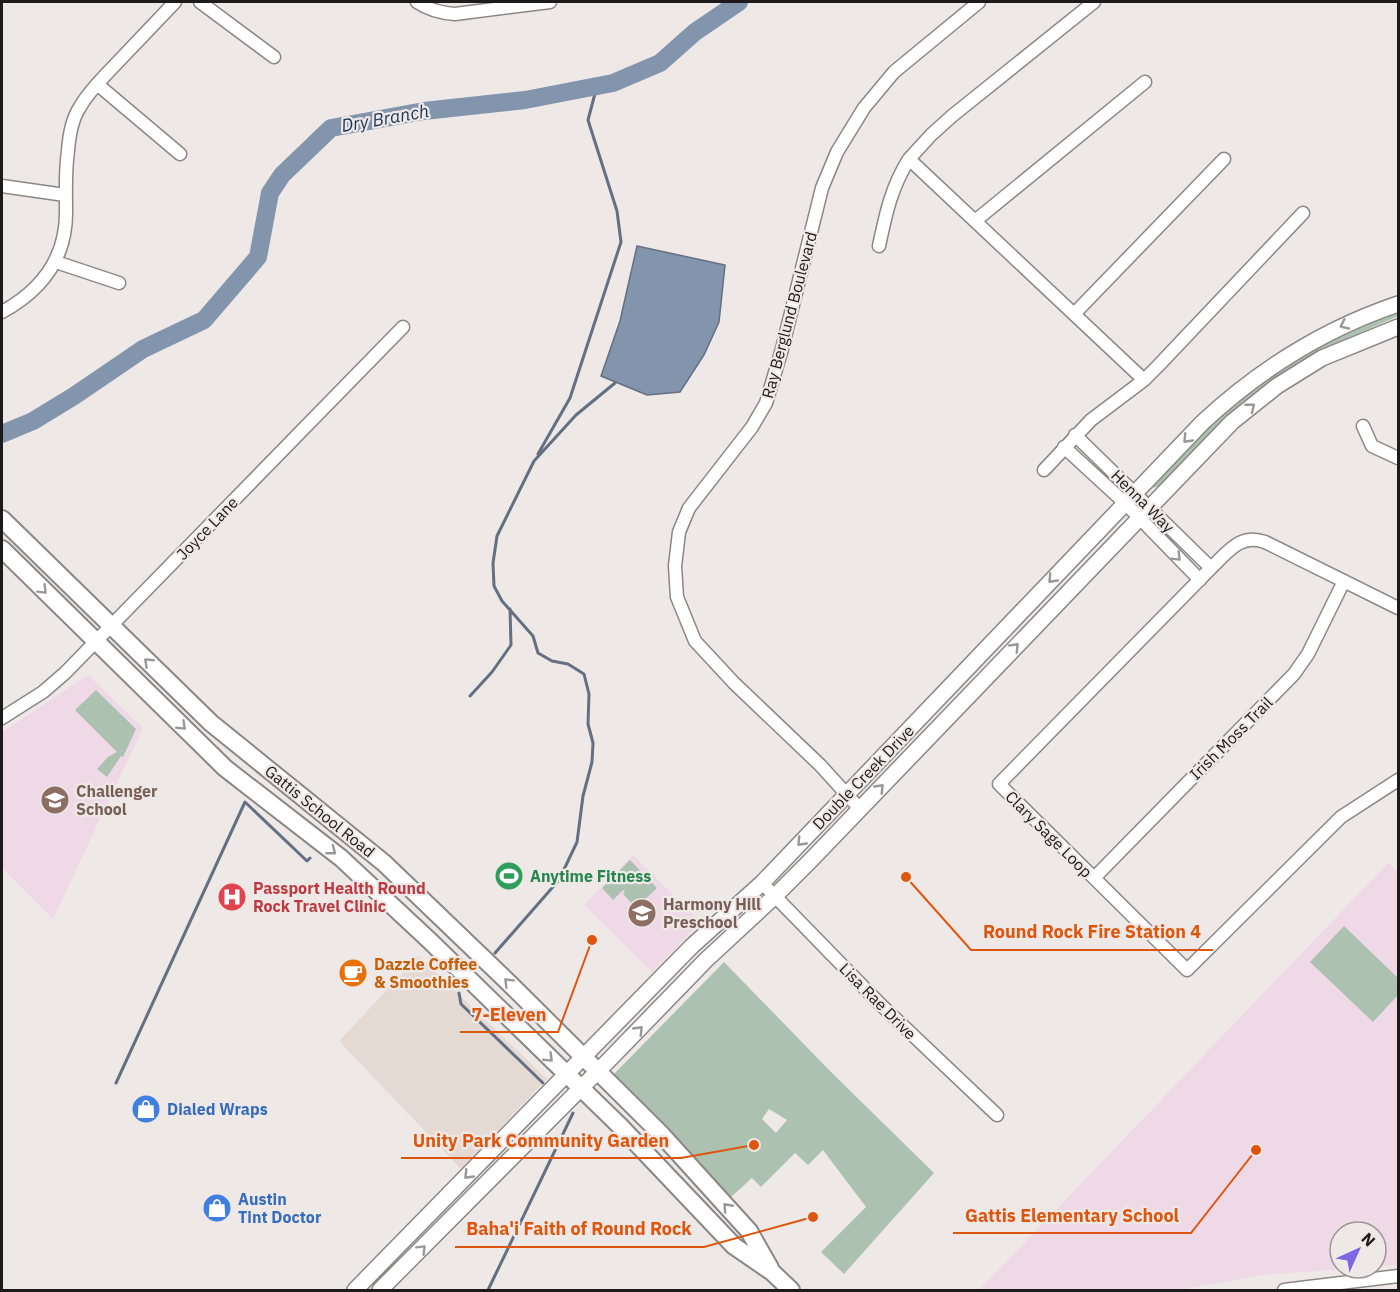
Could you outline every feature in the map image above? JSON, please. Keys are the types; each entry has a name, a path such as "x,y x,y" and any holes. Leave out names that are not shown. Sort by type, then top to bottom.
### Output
{"main road":[{"name":"Gattis School Road","path":"2,519 211,723 384,863 509,983 662,1135 750,1231 772,1272"},
{"name":"Gattis School Road","path":"2,549 225,768 341,858 430,941 621,1127 734,1246 772,1272 791,1290"}],"street":[{"path":"2,312 21,302 57,262 64,235 67,160 72,128 79,108 97,84 175,2"},
{"path":"200,2 274,57"},
{"path":"417,2 436,11 455,14 550,2"},
{"name":"Ray Berglund Boulevard","path":"860,809 820,765 734,683 695,641 677,597 675,566 678,532 689,508 752,427 766,403 782,349 822,188 837,152 864,108 894,72 980,2"},
{"path":"879,246 890,197 909,159 952,117 1094,2"},
{"path":"975,221 1145,82"},
{"path":"97,84 180,154"},
{"path":"909,159 1144,380"},
{"path":"1074,314 1224,159"},
{"path":"2,186 65,195"},
{"path":"1044,470 1091,420 1144,380 1304,213"},
{"path":"57,262 119,283"},
{"name":"Double Creek Drive","path":"355,1290 692,946 762,883 1203,422 1252,379 1323,335 1398,304"},
{"name":"Joyce Lane","path":"2,718 43,692 65,673 403,327"},
{"name":"Double Creek Drive","path":"381,1290 706,960 775,896 1232,422 1277,386 1322,358 1398,327"},
{"path":"1363,426 1372,446 1398,458"},
{"name":"Henna Way","path":"1075,435 1099,458 1200,580"},
{"name":"Henna Way","path":"1064,447 1089,469 1131,498"},
{"path":"1089,469 1099,458"},
{"name":"Henna Way","path":"1144,512 1211,568"},
{"name":"Clary Sage Loop","path":"1398,608 1256,539 1242,540 1211,568 999,784 1187,970 1341,817 1398,780"},
{"name":"Irish Moss Trail","path":"1094,878 1294,674 1308,654 1344,581"},
{"name":"Lisa Rae Drive","path":"762,883 879,1003 997,1115"},
{"path":"1284,1290 1398,1276"}],"shaded area":[{"name":"Challenger School","path":"88,675 143,728 53,919 2,868 2,732"},
{"name":"Harmony Hill Preschool","path":"633,855 701,922 652,972 584,905"},
{"path":"1389,862 1398,872 1398,1265 1388,1266 1388,1220 1328,1220 1328,1270 1262,1275 1179,1290 979,1290"},
{"path":"419,956 547,1079 461,1169 339,1041"}],"green space":[{"path":"1398,309 1398,316 1310,357 1222,422 1161,486 1147,489 1232,401 1326,339"},
{"path":"96,690 136,729 123,757 121,756 107,777 97,769 108,757 117,752 75,710"},
{"path":"630,860 657,888 636,908 623,894 625,892 623,890 613,900 602,888"},
{"path":"1344,926 1398,978 1398,995 1373,1022 1310,962"},
{"path":"724,962 934,1173 844,1274 821,1252 866,1207 823,1150 808,1165 795,1153 761,1187 752,1178 731,1197 613,1075","holes":["769,1109 787,1120 776,1133 762,1119"]}],"water":[{"path":"637,246 725,265 719,322 704,355 680,392 647,395 601,376 620,321"}],"waterway":[{"name":"Dry Branch","path":"2,434 33,421 143,349 204,320 258,257 270,193 282,175 331,128 424,111 525,100 613,83 660,63 695,32 739,2"},
{"path":"538,454 570,398 621,242 617,211 588,120 597,86"},
{"path":"495,953 559,880 577,842 583,796 592,762 593,743 588,724 589,694 584,674 568,664 552,661 538,653 533,636 502,601 494,586 493,563 497,536 534,461 576,415 615,383"},
{"path":"470,696 492,672 511,645 510,609"},
{"path":"116,1083 245,802 307,861 310,858"},
{"path":"459,993 461,1004 543,1083"},
{"path":"488,1290 573,1113"}],"place":[{"name":"Challenger School","path":"55,800"},
{"name":"Anytime Fitness","path":"509,876"},
{"name":"Round Rock Fire Station 4","path":"906,877"},
{"name":"Passport Health Round Rock Travel Clinic","path":"232,897"},
{"name":"Harmony Hill Preschool","path":"642,913"},
{"name":"7-Eleven","path":"592,940"},
{"name":"Dazzle Coffee & Smoothies","path":"353,973"},
{"name":"Dialed Wraps","path":"146,1109"},
{"name":"Unity Park Community Garden","path":"754,1145"},
{"name":"Gattis Elementary School","path":"1256,1150"},
{"name":"Austin Tint Doctor","path":"217,1208"},
{"name":"Baha'i Faith of Round Rock","path":"813,1217"}]}
